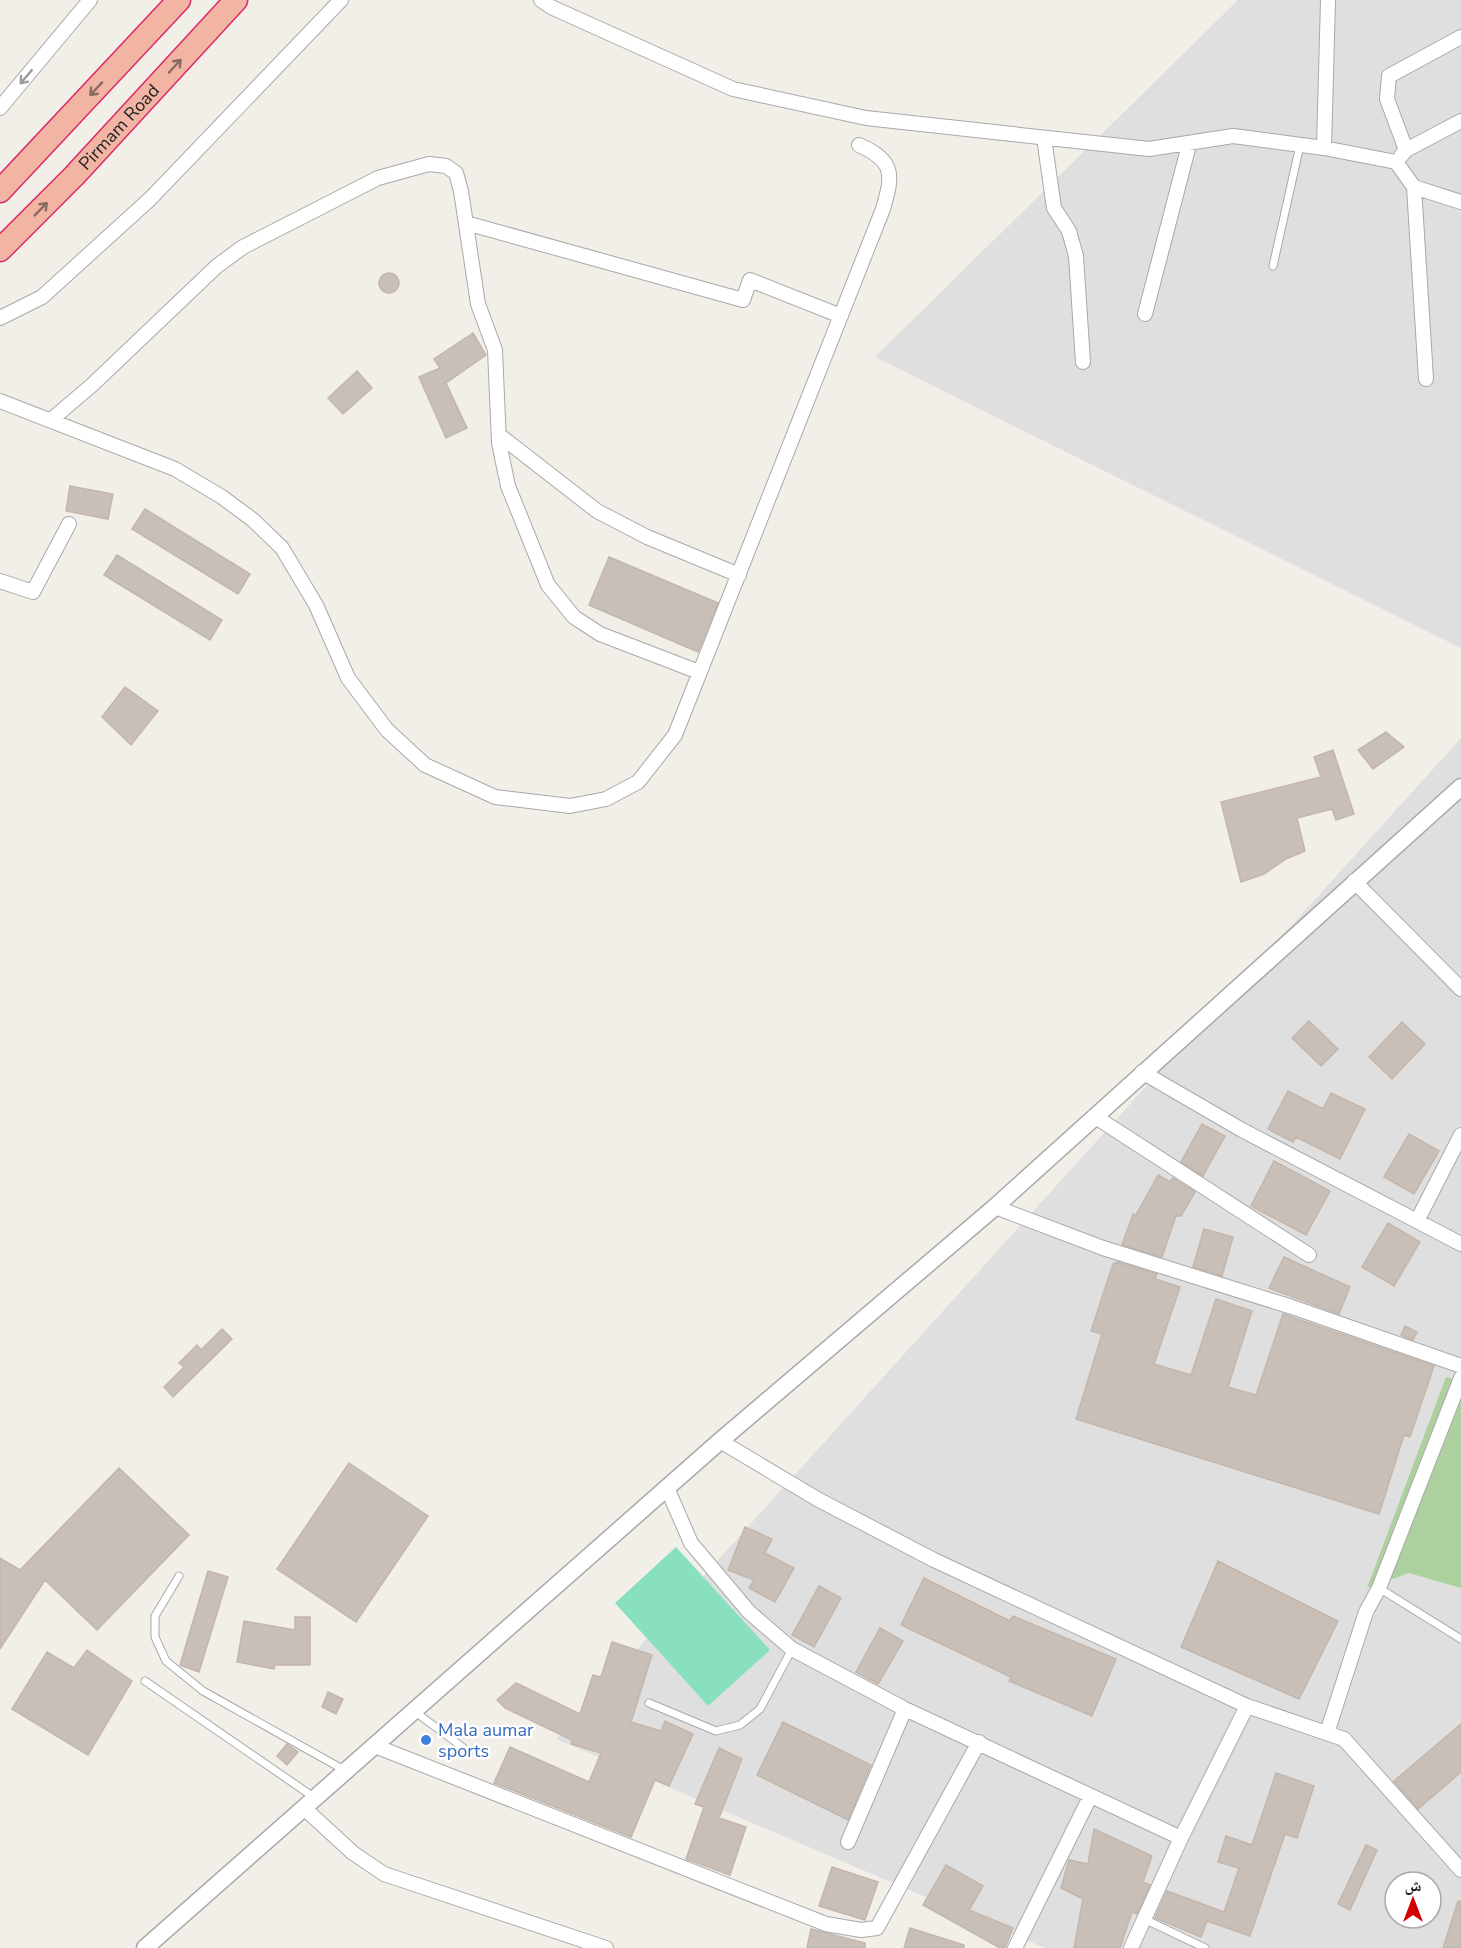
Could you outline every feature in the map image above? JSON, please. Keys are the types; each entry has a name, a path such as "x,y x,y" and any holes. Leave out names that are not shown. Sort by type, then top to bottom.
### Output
{"highway":[{"path":"0,191 179,0"},
{"name":"Pirmam Road","path":"0,250 74,176 236,0"}],"street":[{"path":"0,108 90,0"},
{"path":"0,318 42,297 150,199 341,0"},
{"path":"541,0 561,12 733,89 866,118 1149,149 1189,145 1233,136 1324,148 1396,162 1414,187 1426,379"},
{"path":"1324,148 1328,0"},
{"path":"1406,150 1387,99 1389,76 1461,36"},
{"path":"1396,162 1406,150 1461,121"},
{"path":"1044,138 1054,208 1069,231 1076,256 1083,362"},
{"path":"1145,314 1189,145"},
{"path":"0,401 175,469 222,497 253,520 282,548 316,605 348,678 387,730 425,765 495,797 570,806 606,799 638,782 675,735 842,316 890,186 891,176 886,164 875,153 859,146"},
{"path":"51,420 100,378 217,267 243,247 378,178 429,164 446,166 456,173 478,304 495,350 499,435 508,486 548,585 559,602 574,617 600,634 699,672"},
{"path":"1414,187 1461,202"},
{"path":"466,223 743,300 750,280 842,316"},
{"path":"499,435 597,511 647,537 739,576"},
{"path":"0,581 33,592 69,524"},
{"path":"145,1948 720,1441 995,1207 1461,786"},
{"path":"1354,881 1461,989"},
{"path":"1142,1072 1242,1130 1461,1244"},
{"path":"1094,1116 1309,1255"},
{"path":"1417,1221 1461,1135"},
{"path":"995,1207 1103,1248 1292,1306 1461,1366"},
{"path":"1327,1733 1366,1612 1378,1588 1461,1378"},
{"path":"720,1441 819,1500 934,1560 1247,1706 1344,1739 1461,1870"},
{"path":"667,1488 691,1543 749,1612 792,1649 905,1709 1181,1838"},
{"path":"1131,1948 1181,1838 1247,1706"},
{"path":"848,1842 905,1709"},
{"path":"375,1746 826,1924 861,1930 877,1928 979,1742"},
{"path":"1015,1948 1090,1797"},
{"path":"309,1803 353,1853 384,1874 606,1948"}],"lane":[{"path":"1273,266 1300,145"},
{"path":"179,1576 155,1616 155,1637 166,1661 203,1691 346,1771"},
{"path":"1378,1588 1461,1639"},
{"path":"650,1703 716,1731 740,1725 760,1709 792,1649"},
{"path":"145,1681 309,1803"},
{"path":"414,1711 469,1752"},
{"path":"1144,1919 1205,1948"}],"shaded area":[{"path":"1238,0 1461,0 1461,648 875,357"},
{"path":"1461,738 1461,1948 1045,1948 556,1739"}],"green space":[{"path":"1446,1377 1461,1381 1461,1588 1409,1573 1367,1588"},
{"path":"676,1547 770,1650 708,1706 615,1603"}],"building":[{"path":"389,273 396,276 399,283 396,290 389,293 382,290 379,283 382,276"},
{"path":"473,333 486,355 446,383 467,428 446,438 419,377 440,368 434,359"},
{"path":"357,371 372,388 343,414 328,398"},
{"path":"70,486 113,494 108,519 66,511"},
{"path":"145,509 250,574 238,594 132,529"},
{"path":"117,555 222,620 210,640 104,575"},
{"path":"609,557 718,603 698,652 589,605"},
{"path":"125,687 158,711 131,745 102,717"},
{"path":"1386,732 1404,747 1373,769 1358,750"},
{"path":"1333,750 1354,814 1336,820 1332,809 1297,818 1305,851 1286,859 1264,874 1241,882 1221,802 1321,777 1314,757"},
{"path":"1309,1021 1338,1049 1321,1066 1292,1038"},
{"path":"1402,1022 1425,1044 1392,1079 1369,1057"},
{"path":"1288,1091 1323,1109 1331,1093 1365,1109 1340,1159 1296,1137 1293,1142 1268,1129"},
{"path":"1202,1124 1225,1136 1203,1176 1181,1162"},
{"path":"1409,1134 1439,1151 1414,1194 1384,1177"},
{"path":"1274,1161 1330,1191 1306,1235 1251,1206"},
{"path":"1158,1175 1170,1182 1173,1178 1195,1192 1181,1216 1176,1216 1162,1257 1122,1245 1133,1214 1136,1215"},
{"path":"1388,1223 1420,1242 1394,1286 1362,1267"},
{"path":"1204,1229 1233,1237 1222,1276 1193,1267"},
{"path":"1284,1257 1350,1287 1339,1314 1269,1288"},
{"path":"1117,1262 1157,1274 1155,1279 1180,1287 1154,1364 1191,1375 1216,1299 1252,1311 1228,1387 1256,1395 1283,1314 1434,1366 1410,1437 1404,1435 1379,1514 1076,1419 1102,1334 1091,1331 1113,1264"},
{"path":"1405,1326 1417,1332 1413,1340 1401,1335"},
{"path":"222,1329 232,1339 173,1397 164,1387 184,1367 179,1363 197,1345 201,1350"},
{"path":"349,1463 428,1516 356,1622 277,1569"},
{"path":"119,1468 189,1535 97,1630 45,1580 0,1649 0,1558 20,1570"},
{"path":"745,1527 772,1539 765,1553 794,1568 775,1602 749,1588 754,1580 728,1570"},
{"path":"1218,1561 1338,1621 1299,1699 1181,1647"},
{"path":"208,1571 228,1577 199,1672 180,1665"},
{"path":"924,1578 1010,1621 1013,1616 1116,1659 1092,1716 1009,1681 1011,1677 901,1625"},
{"path":"819,1586 841,1598 814,1647 792,1635"},
{"path":"295,1617 310,1617 310,1665 275,1665 274,1669 237,1662 244,1621 295,1630"},
{"path":"880,1628 903,1641 878,1684 856,1672"},
{"path":"612,1642 652,1655 631,1722 661,1731 665,1721 693,1734 669,1786 655,1780 631,1837 494,1783 510,1747 589,1782 601,1753 571,1744 572,1740 505,1708 497,1700 516,1683 580,1714 593,1675 601,1677"},
{"path":"87,1650 132,1681 88,1755 12,1709 47,1652 74,1668"},
{"path":"328,1692 343,1699 336,1714 322,1707"},
{"path":"783,1722 871,1765 848,1820 757,1775"},
{"path":"1461,1724 1461,1772 1418,1809 1394,1781"},
{"path":"287,1744 298,1752 287,1765 277,1756"},
{"path":"719,1748 742,1759 719,1818 746,1827 730,1875 686,1859 704,1807 695,1804"},
{"path":"1276,1773 1314,1786 1297,1838 1285,1834 1250,1936 1207,1921 1201,1937 1155,1918 1167,1891 1224,1912 1239,1868 1218,1862 1226,1836 1252,1845"},
{"path":"1094,1829 1152,1856 1143,1882 1150,1885 1137,1914 1132,1912 1120,1948 1074,1948 1083,1899 1061,1888 1069,1860 1088,1864"},
{"path":"1366,1845 1377,1850 1350,1910 1338,1904"},
{"path":"946,1865 983,1886 969,1910 1013,1928 1005,1948 1000,1948 923,1905"},
{"path":"832,1867 878,1882 865,1920 819,1906"},
{"path":"1458,1901 1461,1901 1461,1948 1443,1948"},
{"path":"910,1928 964,1945 964,1948 904,1948"},
{"path":"811,1929 865,1943 865,1948 807,1948"}],"place":[{"name":"Mala aumar sports","path":"426,1740"}]}
